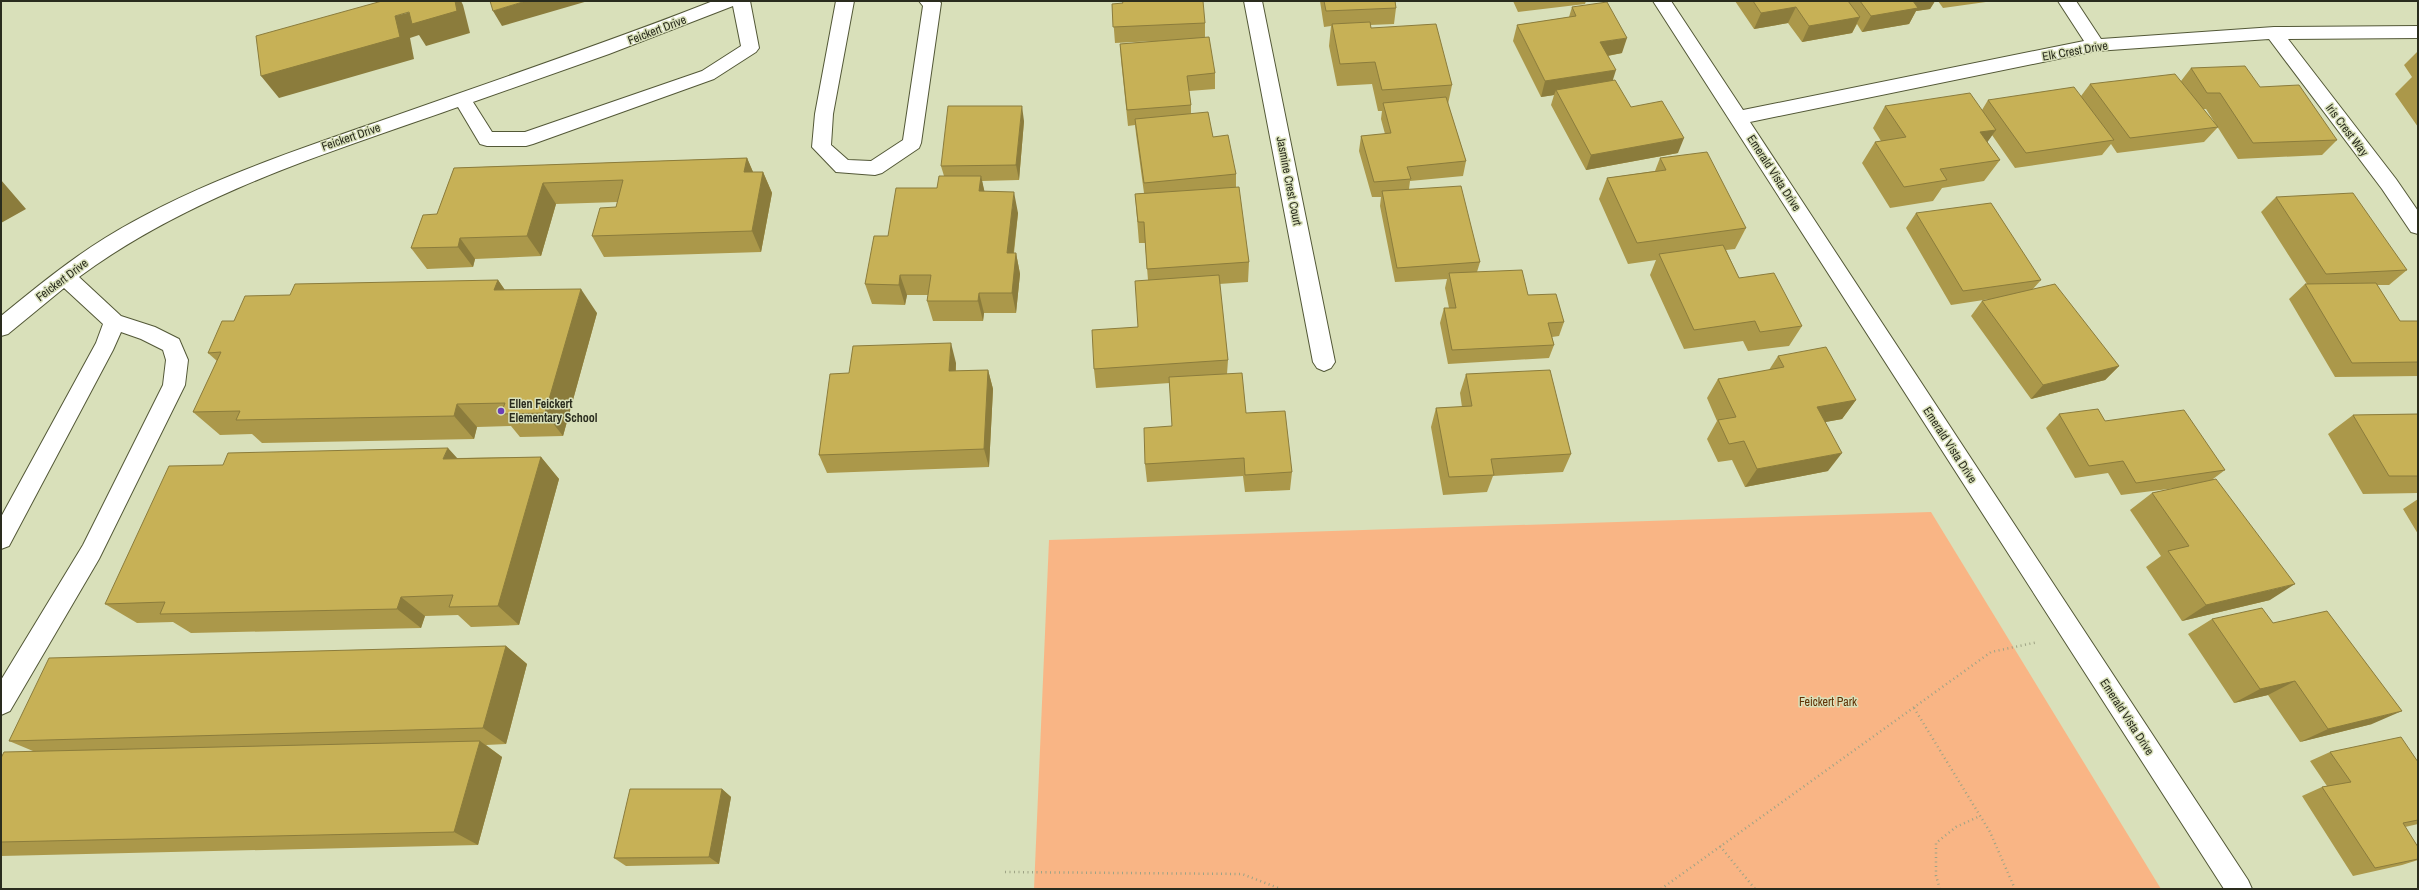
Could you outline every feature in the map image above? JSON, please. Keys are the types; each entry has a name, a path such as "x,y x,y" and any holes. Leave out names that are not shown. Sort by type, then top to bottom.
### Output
{"street":[{"name":"Feickert Drive","path":"1,328 66,276 113,243 204,196 288,160 655,32 729,1"},
{"path":"462,99 487,139 526,139 708,75 750,48 741,1"},
{"path":"845,1 824,114 821,147 842,167 875,168 912,143 932,3 928,1"},
{"name":"Jasmine Crest Court","path":"1253,1 1324,362"},
{"name":"Emerald Vista Drive","path":"1662,1 2239,889"},
{"path":"2067,1 2096,45"},
{"name":"Elk Crest Drive","path":"1738,118 2096,45 2274,33 2418,32"},
{"name":"Iris Crest Way","path":"2274,33 2389,184 2418,227"},
{"path":"1,703 91,552 174,385 177,360 172,345 148,333 114,322 66,276"},
{"path":"1,539 106,344 114,322"}],"path":[{"path":"1661,889 1991,652 2074,635"},
{"path":"1914,708 1990,832 2015,889"},
{"path":"1940,889 1936,876 1936,844 1956,827 1980,816"},
{"path":"1720,846 1755,889"},
{"path":"1004,872 1242,874 1281,889"}],"green space":[{"name":"Feickert Park","path":"1931,512 2161,889 1034,889 1049,540"}],"building":[{"path":"382,1 455,1 457,11 412,24 409,12 395,16 400,37 261,76 256,36"},
{"path":"490,1 526,1 493,11"},
{"path":"1122,1 1203,1 1205,23 1113,27 1112,4 1123,3"},
{"path":"1324,1 1395,1 1396,8 1326,11"},
{"path":"1753,1 1848,1 1860,17 1809,26 1796,7 1761,13"},
{"path":"1860,1 1913,1 1918,8 1871,16"},
{"path":"1607,2 1627,38 1600,42 1616,70 1545,81 1517,25 1576,16 1572,7"},
{"path":"1370,22 1371,28 1436,24 1452,85 1382,90 1375,62 1340,64 1332,24"},
{"path":"1209,37 1215,73 1187,76 1191,105 1127,110 1120,44"},
{"path":"2245,66 2260,87 2299,85 2337,140 2253,143 2220,93 2207,93 2191,68"},
{"path":"2175,74 2218,127 2130,138 2090,84"},
{"path":"1615,80 1631,107 1662,101 1684,138 1591,155 1556,90"},
{"path":"2074,87 2114,140 2026,153 1988,100"},
{"path":"1970,93 1996,130 1980,132 2000,160 1940,169 1947,180 1904,187 1875,142 1906,137 1885,106"},
{"path":"1446,97 1466,161 1407,167 1411,179 1374,182 1361,136 1391,133 1383,103"},
{"path":"948,106 1022,106 1016,165 941,166"},
{"path":"1208,112 1213,137 1228,135 1236,174 1144,183 1135,119"},
{"path":"1707,152 1746,228 1637,243 1607,178 1666,170 1660,158"},
{"path":"747,158 744,172 763,172 752,231 592,236 600,208 616,207 623,180 543,183 527,236 460,238 458,247 411,248 423,215 437,214 454,168"},
{"path":"939,176 981,176 979,191 1014,192 1007,253 1016,253 1012,293 979,293 978,301 927,301 931,275 900,275 899,285 865,284 874,236 888,236 896,188 937,188"},
{"path":"1461,186 1480,262 1397,268 1382,191"},
{"path":"1239,187 1249,262 1147,269 1144,222 1138,222 1135,194"},
{"path":"2353,193 2407,270 2326,274 2276,197"},
{"path":"1991,203 2041,280 1963,291 1916,213"},
{"path":"1723,245 1739,278 1774,273 1802,326 1760,332 1755,321 1694,330 1659,254"},
{"path":"1522,270 1528,295 1556,294 1564,322 1548,323 1554,345 1452,350 1444,308 1456,308 1449,273"},
{"path":"1219,275 1228,360 1094,369 1092,330 1138,327 1135,281"},
{"path":"498,280 494,290 581,289 545,413 501,414 505,403 457,404 454,416 236,420 240,411 193,412 221,352 208,353 222,321 234,321 245,296 290,295 295,284"},
{"path":"2376,283 2400,321 2418,321 2418,362 2352,363 2305,284"},
{"path":"2055,284 2119,366 2043,385 1982,301"},
{"path":"951,343 949,371 988,370 984,449 819,455 830,374 849,373 853,346"},
{"path":"1826,347 1856,400 1817,407 1842,453 1757,469 1744,441 1729,444 1718,420 1736,417 1718,379 1784,367 1778,356"},
{"path":"1550,370 1571,454 1491,459 1494,475 1449,477 1436,408 1472,406 1466,374"},
{"path":"1242,373 1246,413 1285,411 1292,472 1245,475 1244,458 1145,464 1144,428 1172,426 1169,377"},
{"path":"2098,409 2105,421 2184,410 2225,470 2136,483 2123,461 2089,466 2059,414"},
{"path":"2418,414 2418,476 2389,476 2353,415"},
{"path":"448,448 443,459 541,457 498,606 449,607 453,595 401,597 397,609 160,614 165,602 105,604 169,466 223,465 228,453"},
{"path":"2216,479 2295,584 2206,605 2168,551 2189,546 2152,493"},
{"path":"2262,608 2273,623 2327,611 2402,711 2328,729 2295,681 2260,689 2212,619"},
{"path":"506,646 483,728 9,741 49,658"},
{"path":"2401,737 2418,762 2418,820 2403,823 2418,847 2418,859 2375,868 2322,787 2351,782 2330,752"},
{"path":"480,741 454,832 1,842 1,758 4,752"},
{"path":"630,789 722,789 709,857 614,858"}],"place":[{"name":"Ellen Feickert Elementary School","path":"501,411"}]}
